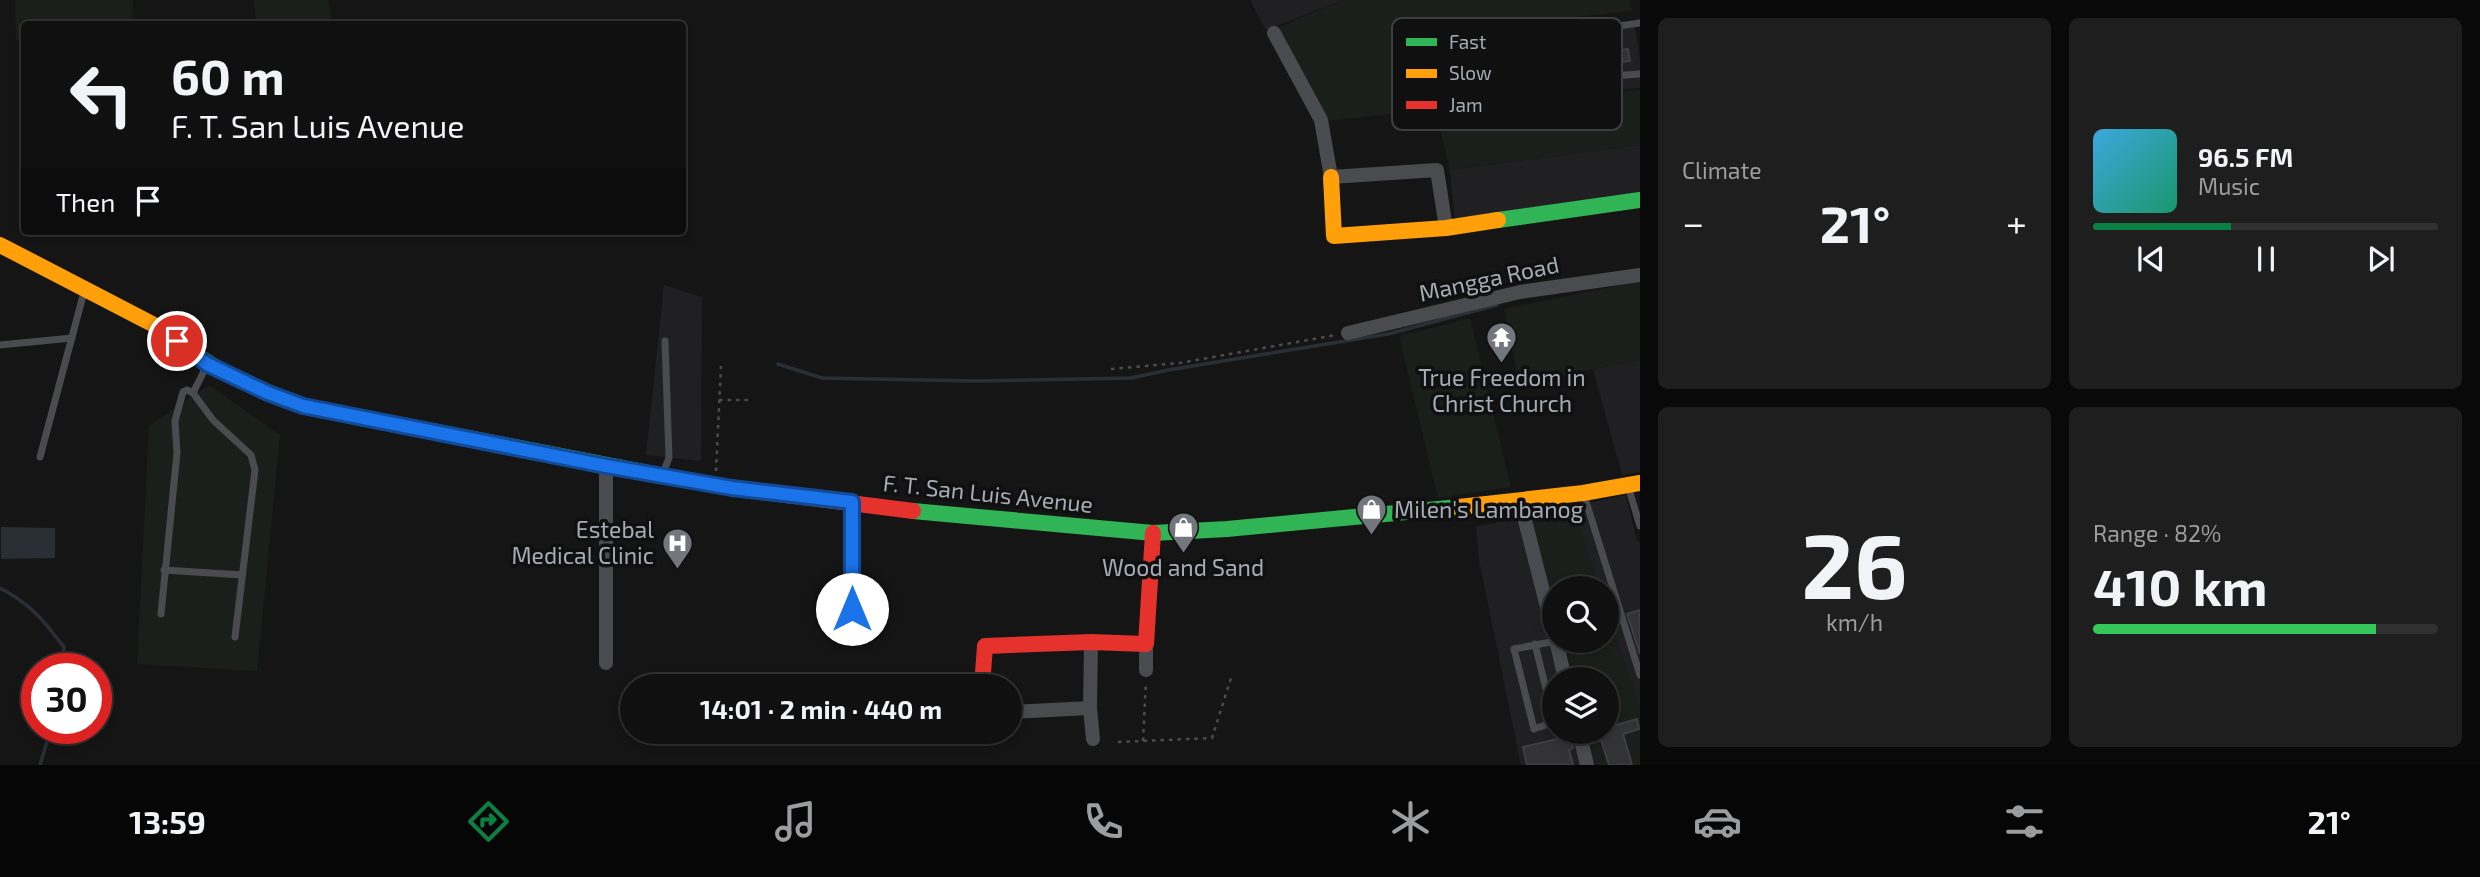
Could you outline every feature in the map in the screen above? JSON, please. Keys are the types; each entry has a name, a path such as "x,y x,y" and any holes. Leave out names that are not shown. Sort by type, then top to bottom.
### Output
{"main road":[{"path":"1331,177 1334,236 1446,228 1640,200"},
{"name":"F. T. San Luis Avenue","path":"0,245 162,329 207,364 268,393 303,406 716,485 912,511 1153,533 1227,529 1520,501 1634,484"},
{"path":"983,674 985,646 1091,642 1146,644 1153,533"}],"street":[{"path":"1274,33 1321,120 1331,177 1437,170 1446,228"},
{"name":"Mangga Road","path":"1348,333 1520,292 1640,275"},
{"path":"606,466 606,663"},
{"path":"1520,501 1542,587"},
{"path":"852,502 852,636"},
{"path":"1091,642 1090,708 1093,738"},
{"path":"1146,644 1146,670"},
{"path":"1022,711 1090,708"},
{"path":"1581,744 1587,765"}],"lane":[{"path":"1622,26 1640,23"},
{"path":"1622,75 1640,74"},
{"path":"40,457 85,288"},
{"path":"0,345 72,338"},
{"path":"662,475 669,458 665,341"},
{"path":"193,393 207,364"},
{"path":"161,614 177,453 175,421 183,392 187,390 193,393 213,420 251,455 254,462 235,637"},
{"path":"1634,484 1640,526"},
{"path":"1583,493 1640,675"},
{"path":"164,570 243,575"},
{"path":"1542,643 1514,649 1534,729 1542,726"},
{"path":"1535,644 1542,673"}],"path":[{"path":"1111,369 1180,363 1348,333"},
{"path":"716,485 721,366"},
{"path":"719,400 748,400"},
{"path":"1143,741 1146,670"},
{"path":"1118,742 1212,738 1231,678"}],"shaded area":[{"path":"15,0 133,0 132,21 21,21 21,41 16,40"},
{"path":"253,0 328,0 332,21 256,21"},
{"path":"1250,0 1343,0 1266,30"},
{"path":"1343,0 1630,0 1632,11 1566,18 1392,18 1392,114 1327,121 1279,27"},
{"path":"1635,27 1640,60 1640,88 1622,89 1622,29"},
{"path":"1640,90 1640,145 1450,170 1440,130 1622,130 1622,91"},
{"path":"1640,145 1640,196 1455,220 1450,170"},
{"path":"1640,281 1640,360 1519,384 1504,309"},
{"path":"664,285 702,297 701,461 646,455"},
{"path":"1470,318 1511,487 1438,498 1399,336"},
{"path":"1640,360 1640,472 1622,475 1593,369"},
{"path":"209,385 280,435 257,671 137,664 149,426"},
{"path":"1626,495 1637,542 1640,542 1640,765 1521,765 1479,560 1476,527"},
{"path":"1574,510 1596,576 1543,576 1528,520"},
{"path":"1,527 55,528 55,558 1,559"},
{"path":"1619,644 1640,708 1640,765 1591,765 1586,744 1619,744 1619,667 1566,667 1562,653 1619,653"}],"building":[{"path":"1628,49 1630,61 1622,62 1622,50"},
{"path":"1640,610 1640,654 1627,614"},
{"path":"1637,719 1639,729 1623,734 1632,765 1609,765 1602,744 1619,744 1619,724"},
{"path":"1542,743 1572,744 1573,748 1569,750 1573,765 1527,765 1523,747"}],"waterway":[{"path":"778,364 822,378 975,381 1131,378 1388,334 1497,305"},
{"path":"0,588 36,613 64,647 63,653"},
{"path":"40,765 46,744"}],"traffic: fast":[{"path":"1498,220 1640,200"},
{"path":"187,348 228,374 303,406 664,476"},
{"path":"913,511 1153,533 1227,529 1459,507"}],"traffic: slow":[{"path":"1331,177 1334,236 1446,228 1498,220"},
{"path":"0,245 162,329 187,348"},
{"path":"1459,507 1583,493 1640,483"}],"traffic: jam":[{"path":"664,476 732,488 913,511"},
{"path":"983,674 985,646 1091,642 1146,644 1153,533"}],"place":[{"name":"True Freedom in Christ Church","path":"1502,364"},
{"name":"Milen's Lambanog","path":"1371,537"},
{"name":"Wood and Sand","path":"1183,554"},
{"name":"Estebal Medical Clinic","path":"677,570"}],"route":[{"path":"177,341 207,364 268,393 303,406 606,466 732,488 852,502 852,609"}]}
